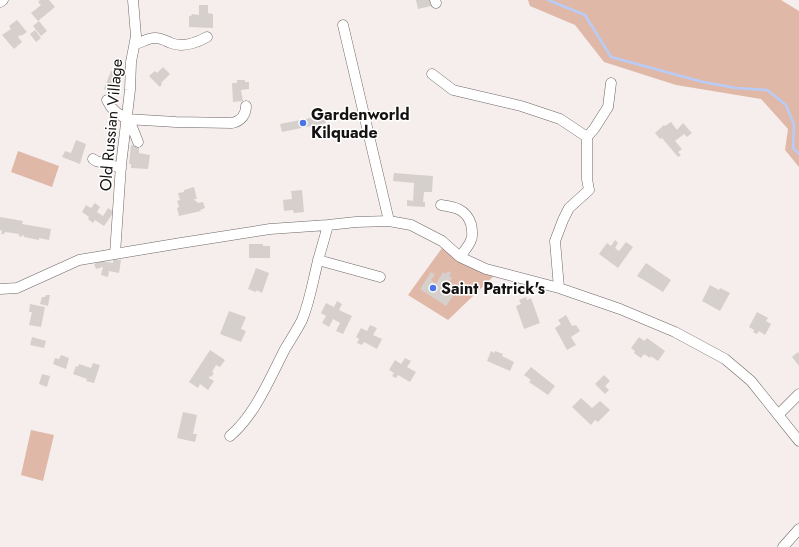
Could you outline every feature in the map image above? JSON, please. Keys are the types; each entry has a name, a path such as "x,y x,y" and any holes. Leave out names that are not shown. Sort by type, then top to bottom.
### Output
{"street":[{"name":"Old Russian Village","path":"115,254 121,168 128,119 131,62 136,36 133,0"},
{"path":"343,25 389,221"},
{"path":"135,44 140,44 145,40 158,37 174,44 191,44 207,37"},
{"path":"432,74 453,90 521,106 560,119 587,137"},
{"path":"559,288 556,241 569,208 589,190 587,179 587,137 608,107 611,83"},
{"path":"107,100 116,112 128,119 176,122 238,122 245,114 246,106"},
{"path":"128,119 138,142"},
{"path":"93,159 121,168"},
{"path":"441,205 456,207 464,212 469,218 472,229 471,240 460,257"},
{"path":"0,289 17,288 79,260 115,254 270,230 356,222 389,221 411,225 442,241 460,257 486,269 559,288 620,309 675,332 725,359 751,381 799,441"},
{"path":"230,436 235,432 251,411 273,375 286,348 295,334 302,318 328,225"},
{"path":"318,260 380,277"},
{"path":"778,415 799,394"},
{"path":"783,547 799,529"}],"shaded area":[{"path":"528,0 781,0 799,11 799,167 785,150 788,129 761,99 676,85 604,62 575,25 530,6"},
{"path":"18,151 59,166 52,187 11,172"},
{"path":"442,248 457,259 496,274 448,320 408,295"},
{"path":"31,430 54,435 43,481 21,475"}],"building":[{"path":"40,0 49,0 55,7 38,21 31,13 41,5 38,2"},
{"path":"416,0 430,0 431,6 418,9"},
{"path":"199,5 208,5 208,13 213,14 213,28 189,27 189,16 192,14 199,15"},
{"path":"17,20 27,32 18,37 22,42 14,49 2,35 11,29 9,26"},
{"path":"39,21 47,31 41,36 33,26"},
{"path":"35,30 41,38 36,42 30,34"},
{"path":"116,67 124,70 121,80 116,78 113,85 115,85 112,94 104,89 111,71 114,72"},
{"path":"163,67 170,74 161,83 162,84 160,87 149,76 155,71 157,73"},
{"path":"237,80 245,80 245,82 249,82 249,89 241,90 243,101 233,102 232,83 237,83"},
{"name":"Gardenworld Kilquade","path":"325,115 326,123 282,132 280,124"},
{"path":"671,122 677,130 683,123 692,133 687,137 684,134 675,141 682,149 678,152 681,155 678,157 662,138 660,139 655,133 664,125 665,126"},
{"path":"76,140 86,144 80,164 62,157 65,151 71,153"},
{"path":"131,145 139,146 139,153 150,155 148,169 131,168 131,164 129,164"},
{"path":"394,173 433,176 432,192 424,192 423,202 425,202 425,207 407,206 407,200 413,201 414,183 393,181"},
{"path":"194,187 197,199 194,199 195,201 197,201 197,203 203,202 205,208 200,210 201,211 179,216 177,201 180,200 178,193"},
{"path":"302,190 304,212 294,213 293,210 284,211 283,200 292,199 291,191"},
{"path":"95,203 100,207 97,212 103,216 108,208 114,212 104,226 95,220 93,223 88,219 89,217 82,212 86,205 91,208"},
{"path":"0,217 23,221 22,224 51,229 49,240 39,238 39,240 24,237 22,235 22,237 19,236 19,234 5,232 4,234 1,234"},
{"path":"615,240 618,243 615,248 619,251 626,242 633,247 618,268 599,254 607,243 611,246"},
{"path":"249,244 263,244 263,246 270,246 270,258 249,258"},
{"path":"113,259 121,260 119,273 109,271 108,277 101,275 103,267 96,269 94,264 102,261 113,263"},
{"path":"646,263 671,280 663,292 637,276"},
{"path":"256,268 269,273 262,293 257,290 256,292 248,289"},
{"name":"Saint Patrick's","path":"448,271 451,273 449,276 452,278 444,289 449,292 452,287 457,290 446,306 420,289 431,272 435,275 431,280 436,284 443,272 446,274"},
{"path":"710,285 719,290 720,288 730,293 720,311 702,301"},
{"path":"46,295 50,295 48,306 40,304 42,297 45,297"},
{"path":"526,297 527,300 531,298 540,323 524,329 516,306 521,304 519,300"},
{"path":"337,301 342,304 339,310 352,316 343,334 336,331 340,323 333,319 329,327 322,323 326,316 321,313 326,303 334,307"},
{"path":"30,304 45,307 41,327 29,325 32,312 29,312"},
{"path":"229,311 246,317 241,329 246,331 241,342 220,334"},
{"path":"757,312 768,318 766,321 771,324 765,335 759,331 757,334 753,332 754,330 749,327"},
{"path":"566,315 572,326 576,325 580,331 571,337 576,345 567,350 555,328 561,324 558,320"},
{"path":"370,325 377,328 373,335 382,339 377,349 364,342 362,345 357,343 359,339 356,337 361,328 367,331"},
{"path":"32,337 46,341 44,348 30,345"},
{"path":"639,337 644,341 647,338 665,351 658,361 651,356 650,358 644,354 641,358 634,353 635,351 631,348"},
{"path":"210,350 225,360 220,367 216,365 212,372 214,373 211,377 209,376 209,378 214,381 208,390 200,384 198,388 189,382"},
{"path":"491,351 494,353 495,351 503,354 502,356 514,362 510,371 487,361"},
{"path":"798,352 799,354 799,366 792,357"},
{"path":"61,355 69,358 66,369 53,364 55,358 59,359"},
{"path":"405,358 411,361 407,367 416,372 410,382 398,375 396,378 392,376 394,373 389,370 395,360 401,364"},
{"path":"93,363 100,365 94,383 86,381 87,379 73,374 76,366 78,367 79,364 91,368"},
{"path":"531,367 555,386 548,395 529,382 531,380 524,375"},
{"path":"42,374 50,376 47,387 39,384"},
{"path":"604,375 610,381 605,386 609,390 605,394 595,384"},
{"path":"581,398 592,408 600,401 610,410 598,422 595,420 591,425 572,407"},
{"path":"183,412 197,415 193,434 197,434 195,442 177,438"}],"waterway":[{"path":"548,0 585,15 611,57 703,82 736,88 767,90 786,105 794,125 793,148 799,154"}],"place":[{"name":"Gardenworld Kilquade","path":"303,123"},
{"name":"Saint Patrick's","path":"433,288"}]}
